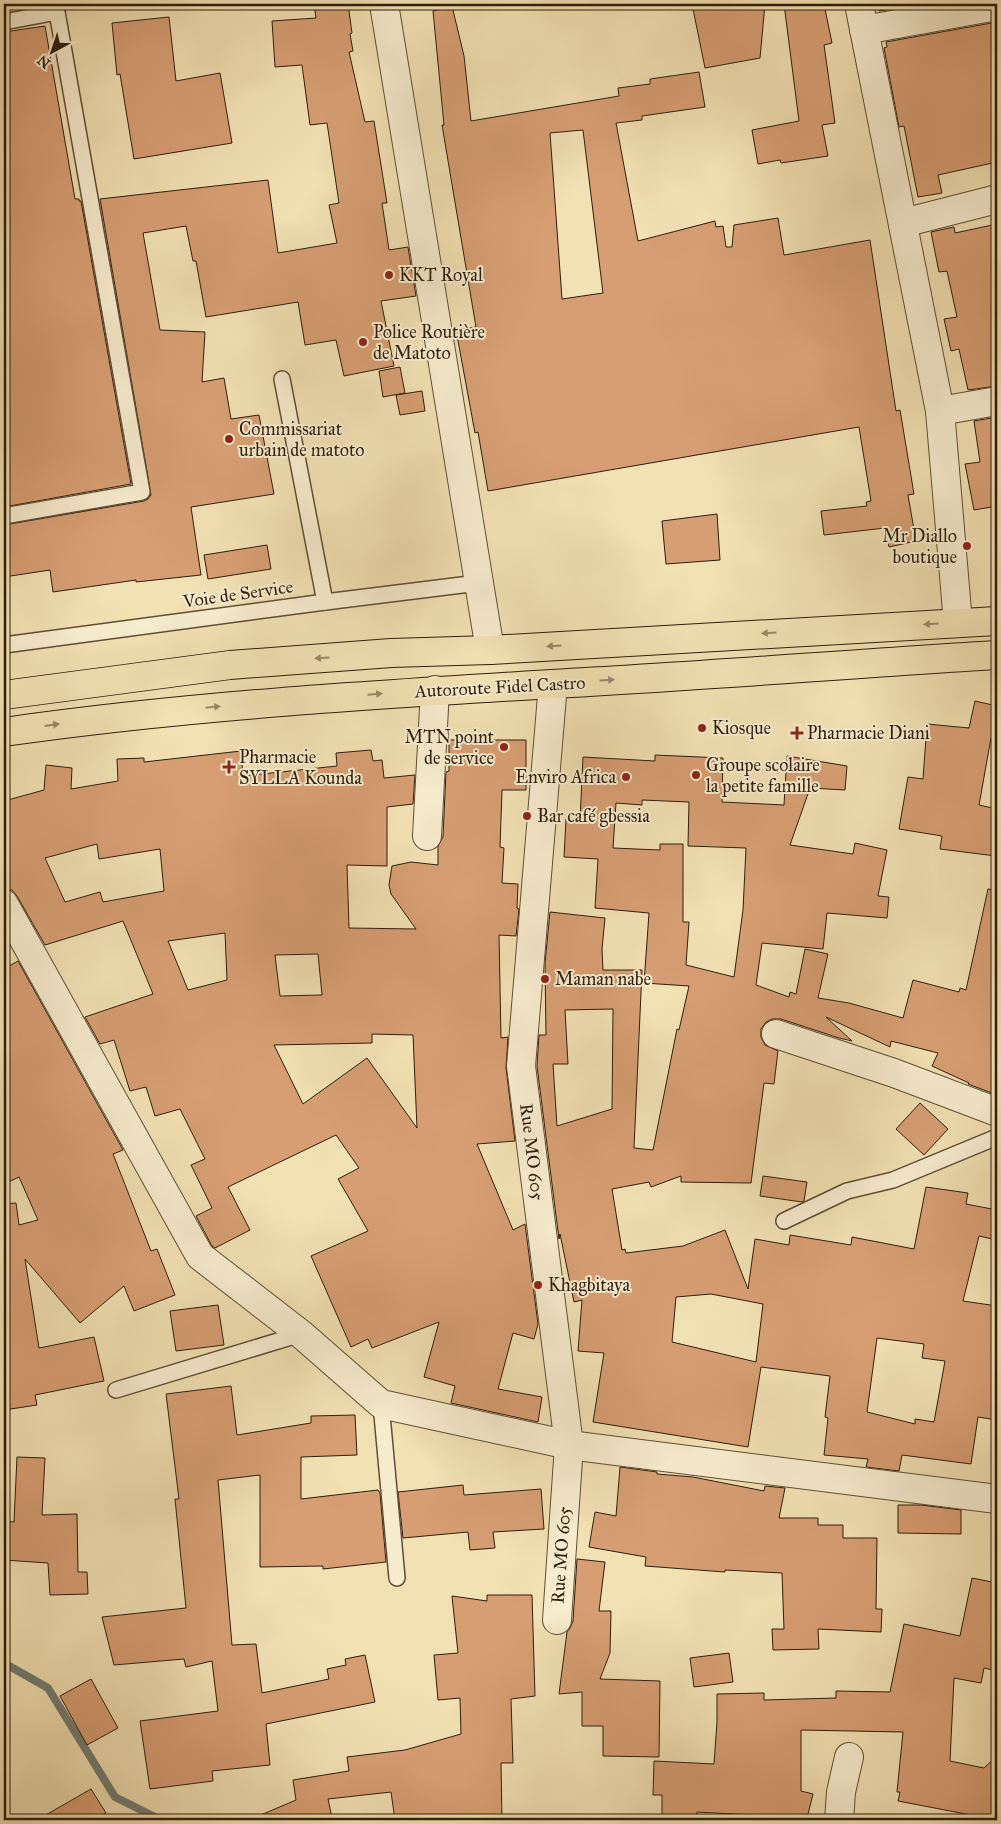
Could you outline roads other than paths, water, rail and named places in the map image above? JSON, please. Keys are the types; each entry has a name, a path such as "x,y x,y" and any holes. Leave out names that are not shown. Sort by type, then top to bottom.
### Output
{"highway":[{"path":"4,695 230,665 391,653 490,650 997,621"},
{"name":"Autoroute Fidel Castro","path":"4,732 88,720 224,706 435,690 997,655"}],"street":[{"path":"384,4 490,650"},
{"path":"859,4 940,411 958,623"},
{"path":"864,30 997,6"},
{"path":"903,223 997,199"},
{"path":"940,411 997,401"},
{"name":"Rue MO 605","path":"553,684 521,1066 569,1445 557,1620"},
{"path":"427,836 435,690"},
{"path":"4,904 200,1256 301,1334 381,1404 569,1445 997,1499"},
{"path":"776,1034 903,1076 997,1112"},
{"path":"839,1820 849,1757"}],"lane":[{"path":"4,22 58,12 142,492 4,516"},
{"path":"282,379 325,602"},
{"name":"Voie de Service","path":"4,645 478,583"},
{"path":"784,1221 847,1191 893,1180 997,1137"},
{"path":"116,1390 301,1334"},
{"path":"381,1404 398,1578"}],"waterway":[{"path":"4,1663 48,1688 115,1797 161,1820"}],"place":[{"name":"KKT Royal","path":"389,275"},
{"name":"Police Routière de Matoto","path":"363,342"},
{"name":"Commissariat urbain de matoto","path":"229,439"},
{"name":"Mr Diallo boutique","path":"967,546"},
{"name":"Kiosque","path":"702,728"},
{"name":"Pharmacie Diani","path":"797,733"},
{"name":"MTN point de service","path":"504,747"},
{"name":"Pharmacie SYLLA Kounda","path":"229,767"},
{"name":"Groupe scolaire la petite famille","path":"696,775"},
{"name":"Enviro Africa","path":"626,777"},
{"name":"Bar café gbessia","path":"527,816"},
{"name":"Maman nabe","path":"545,979"},
{"name":"Khagbitaya","path":"538,1285"}]}
